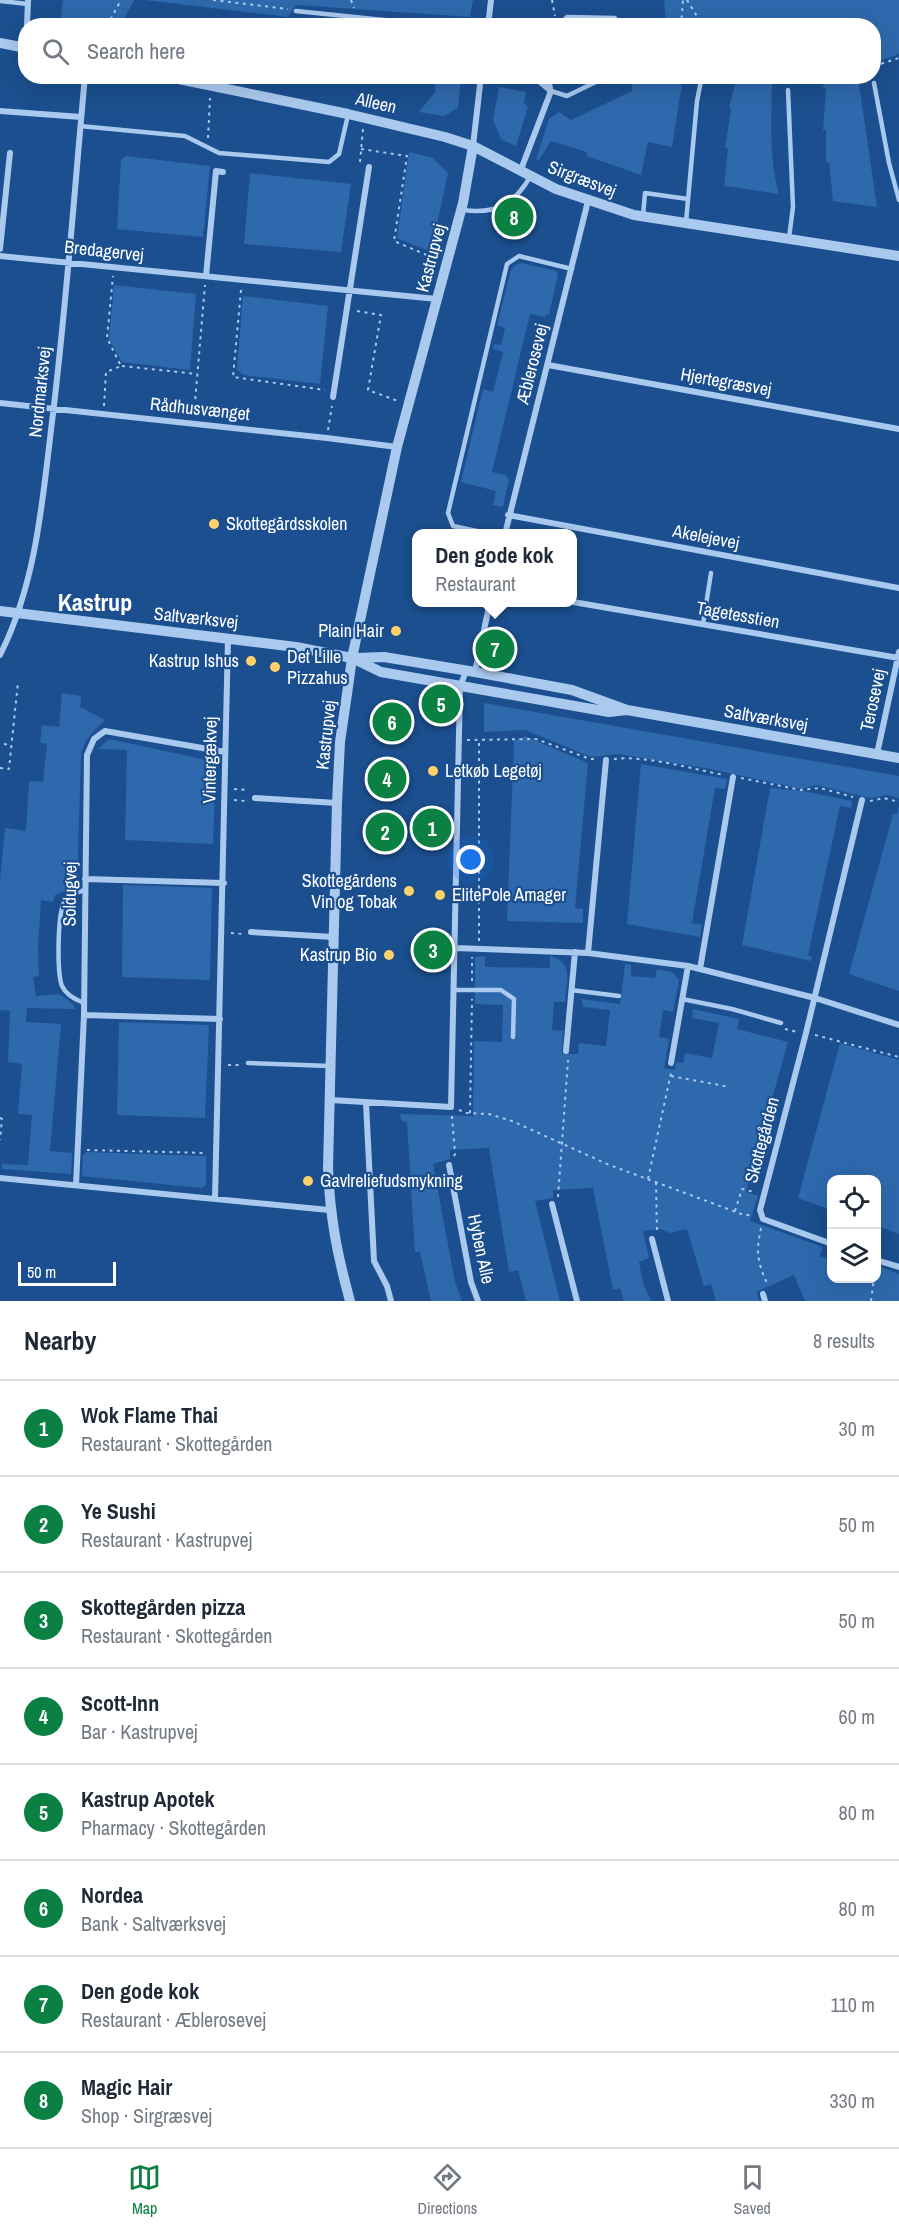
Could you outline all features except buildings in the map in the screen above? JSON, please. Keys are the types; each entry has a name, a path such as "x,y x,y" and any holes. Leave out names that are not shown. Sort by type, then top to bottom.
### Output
{"street":[{"path":"489,18 491,0"},
{"path":"27,18 28,2"},
{"path":"0,43 18,46"},
{"name":"Nordmarksvej","path":"0,655 13,629 41,517 69,262 84,84"},
{"name":"Alleen","path":"202,84 365,117 473,146"},
{"name":"Kastrupvej","path":"350,1301 336,1251 330,1210 328,1168 340,742 352,658 397,447 461,210 473,146 481,84"},
{"path":"525,174 551,91 542,84"},
{"path":"0,111 81,117"},
{"name":"Sirgræsvej","path":"473,146 525,174 588,201 643,217 899,256"},
{"path":"0,249 10,153"},
{"path":"333,394 369,167"},
{"path":"206,276 216,171 224,172"},
{"name":"Æblerosevej","path":"506,529 588,201"},
{"name":"Bredagervej","path":"0,255 437,299"},
{"name":"Hjertegræsvej","path":"548,365 899,429"},
{"name":"Rådhusvænget","path":"0,403 397,447"},
{"name":"Akelejevej","path":"508,515 899,588"},
{"name":"Tagetesstien","path":"577,603 898,656"},
{"path":"330,1100 451,1107 460,687 470,671 489,607"},
{"name":"Saltværksvej","path":"0,611 296,647 352,658 384,657 470,671 572,690 627,710 899,758"},
{"name":"Vintergækvej","path":"215,1199 228,638"},
{"name":"Terosevej","path":"877,754 898,656"},
{"name":"Saltværksvej","path":"352,658 381,672 460,687 609,712 627,710"},
{"name":"Soldugvej","path":"76,1185 84,1015 87,754 94,739 105,731 225,752"},
{"path":"588,953 606,760"},
{"path":"700,969 733,777"},
{"path":"255,798 337,803"},
{"name":"Skottegården","path":"761,1217 764,1195 815,998 862,800"},
{"path":"86,879 224,883"},
{"path":"251,932 333,937"},
{"path":"455,948 588,953 688,966 815,998 899,1024"},
{"path":"566,1051 575,952"},
{"path":"671,1063 688,966"},
{"path":"84,1015 220,1019"},
{"path":"366,1103 374,1261 387,1286 391,1301"},
{"name":"Hyben Alle","path":"449,1165 471,1282 478,1301"},
{"path":"0,1178 330,1210"},
{"path":"552,1204 577,1301"},
{"path":"761,1217 827,1242"},
{"path":"652,1239 668,1301"},
{"path":"881,1262 899,1267"},
{"path":"762,1294 765,1301"}],"lane":[{"path":"0,1 28,2"},
{"path":"296,10 370,18"},
{"path":"566,18 615,18"},
{"path":"550,84 551,91 567,96 592,84"},
{"path":"686,225 700,84"},
{"path":"874,84 889,163 899,200"},
{"path":"788,90 793,207 789,240"},
{"path":"80,126 185,136 219,153 329,162 339,154 348,114"},
{"path":"461,210 484,212 506,205 520,193 525,174"},
{"path":"643,217 645,193 688,199"},
{"path":"467,529 453,526 448,513 507,264 519,256 572,269"},
{"path":"703,624 711,573"},
{"path":"84,1003 75,999 62,986 59,951 62,906 70,896 85,890"},
{"path":"454,990 501,990 514,999 513,1037"},
{"path":"571,990 619,996"},
{"path":"682,999 732,1009 781,1023"},
{"path":"248,1063 330,1066"}],"path":[{"path":"111,18 121,0"},
{"path":"213,0 296,10"},
{"path":"552,0 556,18"},
{"path":"682,18 685,0"},
{"path":"685,0 697,18"},
{"path":"881,64 899,58"},
{"path":"208,147 211,86"},
{"path":"365,117 359,165 369,167"},
{"path":"361,149 407,156 394,241 447,264"},
{"path":"113,267 107,338 121,366"},
{"path":"193,423 206,276"},
{"path":"242,280 233,377 333,394 327,438"},
{"path":"346,309 381,315 368,390 409,405"},
{"path":"104,414 106,372 121,366 197,374"},
{"path":"0,768 9,769 18,682"},
{"path":"459,740 537,739 590,759 623,758 801,790 820,788 862,800 884,798 899,802"},
{"path":"470,1113 472,990 476,948 479,740"},
{"path":"4,744 11,745"},
{"path":"225,788 255,791 255,798 251,801 225,800"},
{"path":"222,932 248,934 251,932"},
{"path":"781,1023 782,1028 899,1057"},
{"path":"552,1204 559,1196 558,1183 568,1054 566,1051"},
{"path":"219,1064 245,1066 248,1063"},
{"path":"648,1179 671,1063"},
{"path":"670,1076 730,1088"},
{"path":"449,1165 455,1154 451,1107 470,1113 489,1114 562,1142 607,1164 744,1215 761,1217 757,1246 758,1262 767,1283 762,1294"},
{"path":"0,1118 2,1119 0,1140"},
{"path":"78,1149 216,1153"},
{"path":"652,1239 657,1234 656,1182"},
{"path":"735,1211 742,1189 764,1195"},
{"path":"871,1301 873,1283"}],"shaded area":[{"path":"63,0 134,0 125,18 61,18"},
{"path":"145,0 473,0 470,17 296,5 288,17"},
{"path":"664,0 899,0 899,54 881,60 881,18 666,18"},
{"path":"435,84 460,84 458,108 444,116 419,112 435,92"},
{"path":"632,84 682,84 672,147 648,142 641,175 587,156 587,152 551,141 539,160 536,159 549,119 559,112 571,120 632,91"},
{"path":"735,84 772,84 772,150 779,194 724,187 728,149 725,148 731,109 729,108"},
{"path":"823,84 859,84 877,207 833,201 829,162 826,162 826,130 823,130 826,88 823,87"},
{"path":"499,87 526,92 524,103 528,107 516,146 501,139 493,120"},
{"path":"409,152 433,158 448,173 431,252 397,238"},
{"path":"126,156 210,166 203,237 117,229 121,160"},
{"path":"250,173 351,184 341,252 244,244"},
{"path":"522,263 556,271 558,274 549,315 546,314 545,317 530,314 492,472 505,475 509,479 503,507 493,505 496,491 461,482 483,389 493,392 503,352 493,349 494,344 501,345 505,328 497,325 511,270 515,265"},
{"path":"114,285 196,294 190,370 122,362 109,339"},
{"path":"243,296 328,306 320,384 243,375 237,369"},
{"path":"62,693 81,696 80,707 105,720 87,739 81,754 77,886 55,895 53,902 41,900 39,976 33,977 36,996 59,994 73,1004 75,1009 27,1008 26,1022 61,1024 50,1151 72,1153 71,1174 2,1169 2,1164 28,1165 32,1115 18,1114 22,1064 8,1062 10,1011 0,1010 0,881 5,828 26,831 29,781 43,782 47,744 40,743 42,725 59,727"},
{"path":"484,703 899,776 899,798 887,795 869,798 816,785 802,789 710,769 619,754 591,757 525,730 484,732"},
{"path":"525,736 588,763 575,908 583,909 583,923 507,921 514,741"},
{"path":"109,739 216,762 213,844 125,840 127,750 98,749"},
{"path":"641,764 727,779 725,789 715,788 692,923 702,925 700,937 627,924"},
{"path":"770,788 804,791 852,801 851,808 840,806 808,955 812,957 811,961 742,945"},
{"path":"899,805 899,991 849,974 893,814 897,814"},
{"path":"123,885 212,888 210,980 122,977"},
{"path":"485,956 485,967 550,968 550,956 563,963 567,974 565,1002 554,1002 552,1030 563,1031 562,1054 578,1054 579,1043 606,1046 610,1010 583,1007 582,999 620,1004 625,964 631,965 631,976 655,978 657,969 672,972 679,980 673,1012 663,1010 659,1037 669,1039 664,1068 675,1070 676,1062 683,1063 685,1053 712,1058 719,1023 692,1018 693,1009 739,1019 737,1029 788,1042 746,1192 758,1196 750,1221 823,1247 820,1256 827,1259 827,1283 881,1283 881,1267 899,1274 899,1301 805,1301 794,1275 756,1292 760,1301 716,1301 711,1284 704,1286 687,1229 670,1233 661,1229 643,1231 649,1258 639,1262 643,1283 651,1301 624,1301 620,1288 613,1290 593,1188 553,1190 553,1198 535,1201 560,1301 526,1301 518,1270 509,1272 489,1148 450,1150 450,1159 433,1164 455,1282 462,1301 431,1301 420,1252 415,1252 407,1123 401,1120 400,1114 473,1116 474,1041 502,1042 503,1005 475,1004 475,957"},
{"path":"119,1022 209,1025 205,1118 117,1115"},
{"path":"840,1043 899,1060 899,1234 881,1227 881,1175 827,1175 827,1209 798,1198"},
{"path":"86,1152 206,1156 206,1185 201,1188 82,1176 83,1156"}],"place":[{"name":"Magic Hair","path":"514,217"},
{"name":"Skottegårdsskolen","path":"214,524"},
{"name":"Plain Hair","path":"396,631"},
{"name":"Den gode kok","path":"495,649"},
{"name":"Kastrup Ishus","path":"251,661"},
{"name":"Det Lille Pizzahus","path":"275,667"},
{"name":"Kastrup Apotek","path":"441,704"},
{"name":"Nordea","path":"392,722"},
{"name":"Letkøb Legetøj","path":"433,771"},
{"name":"Scott-Inn","path":"387,779"},
{"name":"Wok Flame Thai","path":"432,828"},
{"name":"Ye Sushi","path":"385,832"},
{"name":"Skottegårdens Vin og Tobak","path":"409,891"},
{"name":"ElitePole Amager","path":"440,895"},
{"name":"Skottegården pizza","path":"433,950"},
{"name":"Kastrup Bio","path":"389,955"},
{"name":"Gavlreliefudsmykning","path":"308,1181"}],"district":[{"name":"Kastrup","path":"95,603"}]}
